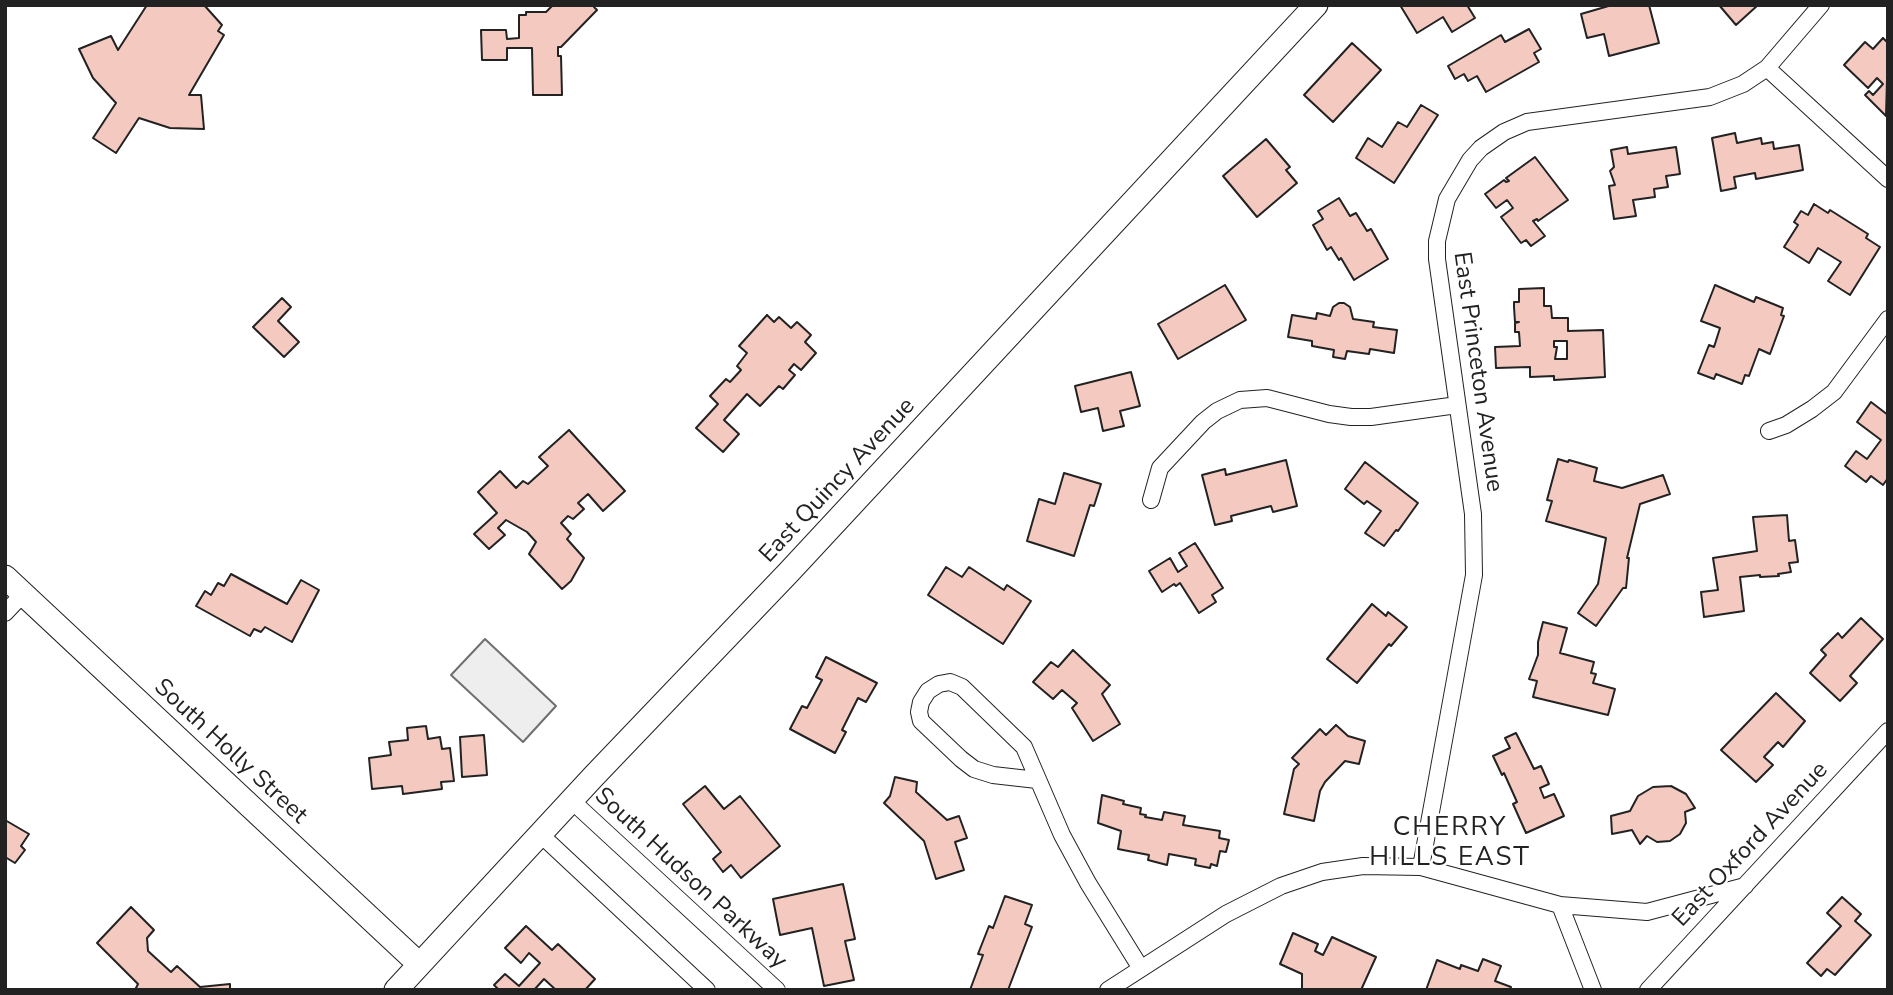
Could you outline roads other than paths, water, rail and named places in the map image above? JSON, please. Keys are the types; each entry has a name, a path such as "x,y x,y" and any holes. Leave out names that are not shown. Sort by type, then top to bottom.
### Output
{"street":[{"name":"East Quincy Avenue","path":"396,990 1316,5"},
{"name":"East Princeton Avenue","path":"1422,867 1474,575 1473,514 1437,259 1437,240 1447,199 1475,154 1504,132 1527,122 1710,97 1743,84 1767,68 1821,5"},
{"path":"1767,68 1888,179"},
{"path":"1769,431 1795,420 1834,392 1888,319"},
{"path":"1151,500 1160,468 1203,422 1217,411 1240,400 1267,398 1351,417 1371,417 1457,405"},
{"name":"South Holly Street","path":"5,577 419,964"},
{"path":"5,613 23,594"},
{"path":"1037,780 993,775 974,769 961,759 921,721 921,702 928,691 939,684 950,682 962,687 1024,747 1062,835 1140,967"},
{"name":"East Oxford Avenue","path":"1648,990 1888,731"},
{"name":"South Hudson Parkway","path":"572,801 777,990"},
{"path":"540,834 707,990"},
{"path":"1108,990 1226,914 1281,886 1322,872 1363,866 1422,867 1560,905 1647,912 1745,886"},
{"path":"1560,905 1593,990"}],"district":[{"name":"CHERRY HILLS EAST","path":"1450,844"}]}
